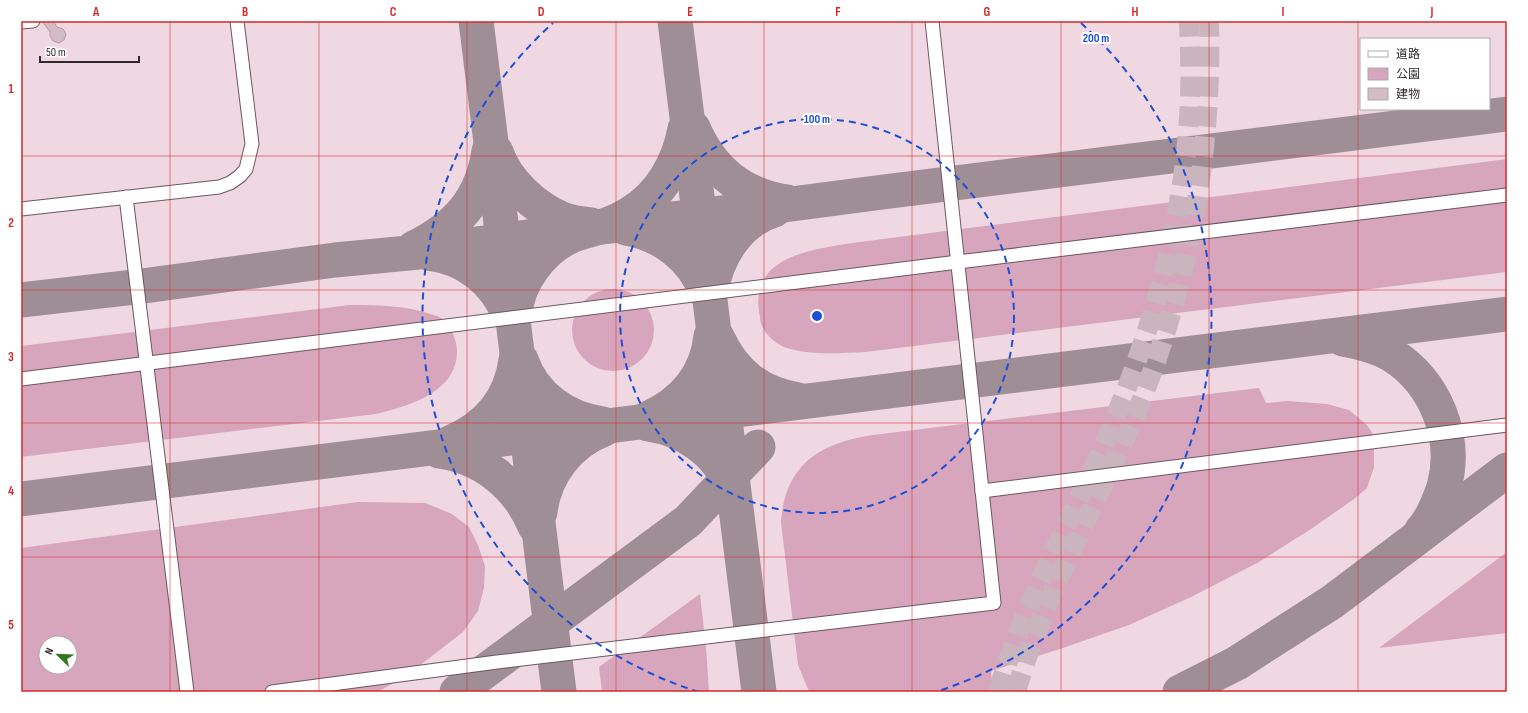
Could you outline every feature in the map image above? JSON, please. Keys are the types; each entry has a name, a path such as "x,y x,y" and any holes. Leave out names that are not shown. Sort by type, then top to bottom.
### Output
{"lane":[{"path":"21,22 33,21"},
{"path":"21,209 219,187 230,183 240,176 246,169 252,144 237,21"},
{"path":"272,692 512,661 994,603 932,21"},
{"path":"21,379 1507,195"},
{"path":"126,198 188,692"},
{"path":"982,491 1507,425"}],"green space":[{"path":"1507,159 1507,272 866,352 814,353 794,350 781,346 774,341 768,335 761,322 758,297 763,281 772,269 785,260 818,249 852,243"},
{"path":"613,289 629,293 642,301 650,314 654,330 650,346 642,359 629,367 613,371 597,367 584,359 576,346 572,330 576,314 584,301 597,293"},
{"path":"349,305 380,305 400,307 440,317 445,321 454,337 457,350 455,364 449,377 441,387 429,395 403,407 376,414 21,457 21,346"},
{"path":"1259,388 1266,403 1288,401 1327,404 1349,410 1367,425 1374,436 1374,467 1367,488 1311,529 1259,562 1191,597 1129,625 991,671 993,692 810,692 798,665 781,522 784,502 790,485 798,471 809,460 822,451 837,444 873,435"},
{"path":"358,502 425,503 452,514 469,527 478,545 485,566 484,588 478,611 463,632 406,676 378,692 21,692 21,548"},
{"path":"1507,552 1507,633 1379,648"},
{"path":"700,594 709,692 602,692 599,667"}],"building":[{"path":"42,21 53,21 57,27 63,29 66,34 64,40 59,43 53,41 50,36 50,32"}],"taxiway":[{"path":"476,21 559,692"},
{"path":"675,21 759,692"},
{"path":"21,300 143,286 335,260 419,252 601,227 699,216 1507,114"},
{"path":"693,128 700,143 709,156 730,178 742,187 755,193 770,199 787,202"},
{"path":"515,314 517,302 526,279 533,268 550,249 571,236 624,217 642,206 651,197 667,177 678,154 685,129"},
{"path":"414,248 443,231 465,210 474,197 480,183 486,168 489,151"},
{"path":"496,152 514,184 532,201 553,215 564,220 573,223 591,225"},
{"path":"711,291 718,265 731,242 750,222 761,215 774,210"},
{"path":"626,228 652,236 675,249 693,268 706,292"},
{"path":"428,253 442,255 455,260 467,265 478,273 496,292 509,315"},
{"path":"21,499 1507,314"},
{"path":"647,419 672,405 691,386 704,363 709,350 711,336"},
{"path":"717,337 731,361 749,380 771,392 798,400"},
{"path":"1343,339 1380,349 1392,355 1407,366 1431,395 1439,412 1445,430 1448,449 1448,468 1444,487 1438,504 1426,526 1422,530"},
{"path":"450,443 475,429 495,411 509,388 516,360"},
{"path":"521,360 534,385 553,404 576,417 603,424"},
{"path":"648,424 674,431 698,444 718,463 731,488"},
{"path":"540,512 542,498 547,485 560,462 569,451 580,442 604,429"},
{"path":"457,692 688,521 758,447"},
{"path":"439,451 470,459 497,475 519,498 528,511 535,526"},
{"path":"1180,692 1237,663 1332,602 1507,470"}],"tunnel":[{"path":"998,692 1009,657 1036,590 1098,458 1128,386 1155,306 1166,265 1182,183 1187,141 1190,89 1189,21"},
{"path":"1016,692 1039,625 1053,592 1128,432 1148,383 1180,282 1200,179 1206,126 1209,74 1209,21"}]}
